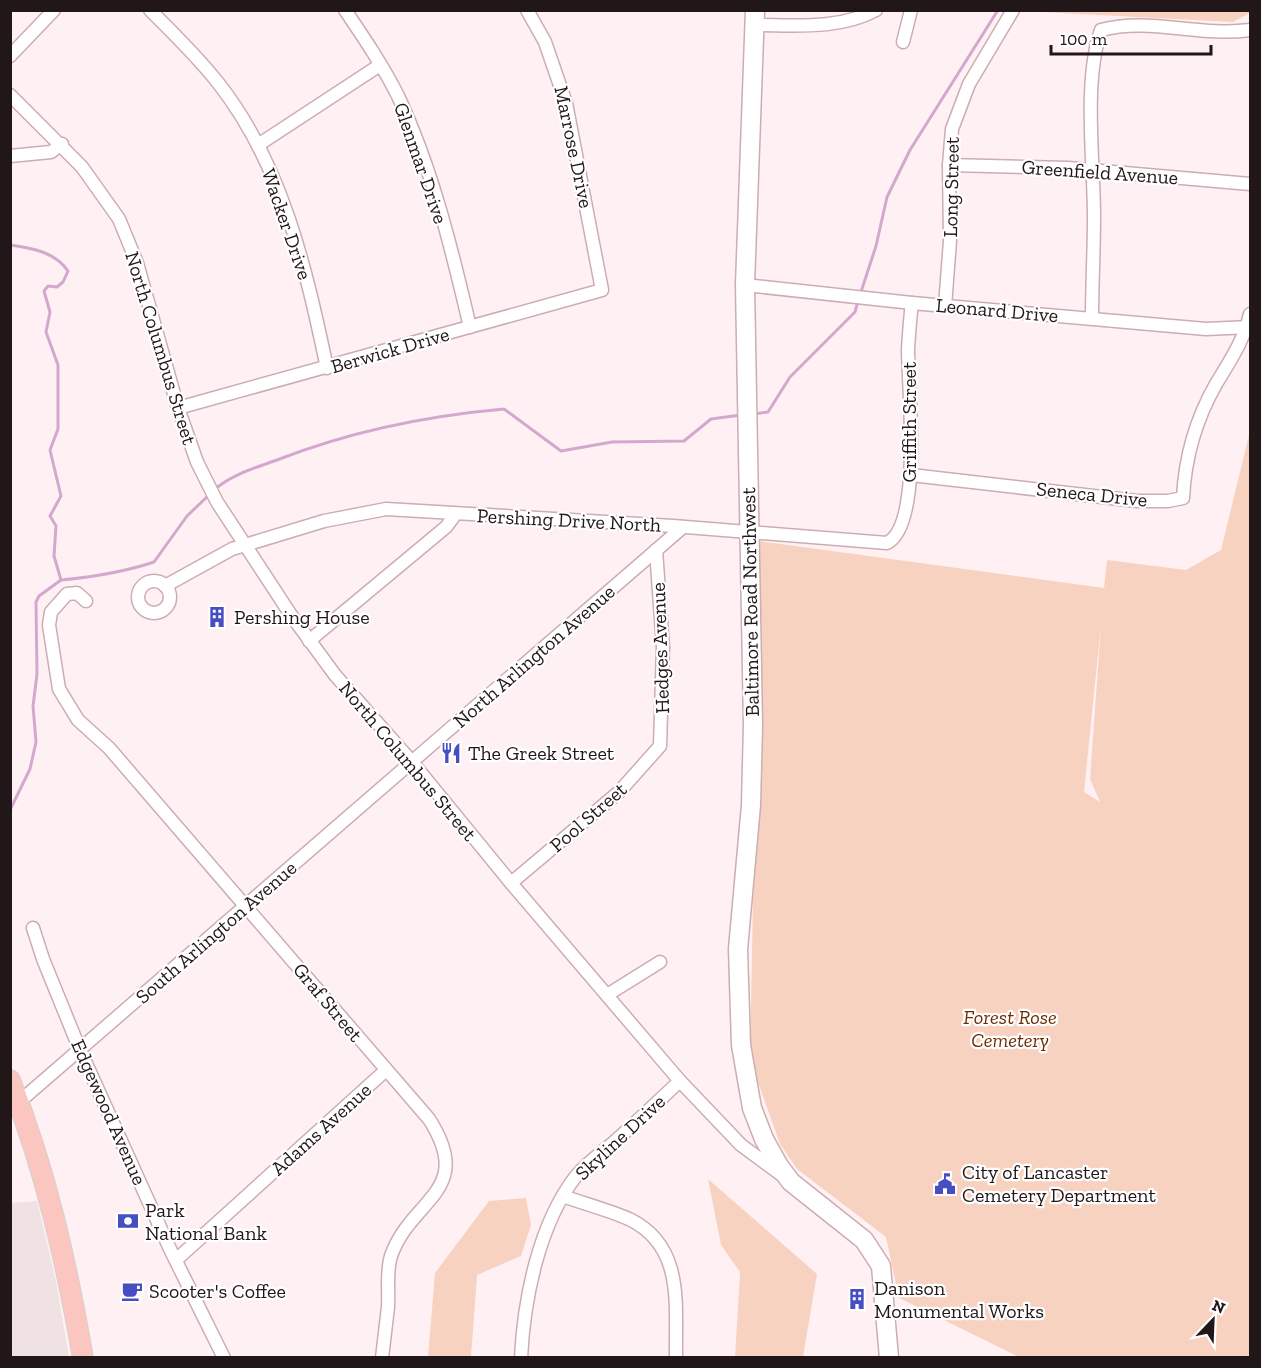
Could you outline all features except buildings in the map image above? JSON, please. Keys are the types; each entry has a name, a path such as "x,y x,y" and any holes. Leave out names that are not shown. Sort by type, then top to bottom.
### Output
{"main road":[{"name":"Baltimore Road Northwest","path":"755,18 745,285 753,726 751,805 738,950 741,1046 748,1093 771,1153 791,1182"},
{"path":"10,1080 19,1102 63,1245 83,1358"},
{"name":"North Columbus Street","path":"791,1182 864,1240 881,1266 889,1358"}],"street":[{"path":"10,56 54,10"},
{"name":"Wacker Drive","path":"150,10 215,79 258,145 287,212 315,309 327,368"},
{"name":"Glenmar Drive","path":"345,10 397,94 420,151 470,327"},
{"name":"Marrose Drive","path":"527,10 545,42 560,82 595,243 602,290"},
{"path":"755,18 832,24 863,17 876,10"},
{"path":"903,42 911,10"},
{"name":"Long Street","path":"945,306 950,241 949,165 955,116 982,60 1012,10"},
{"path":"1092,318 1092,91 1101,30 1128,25 1216,32 1251,30"},
{"path":"258,145 380,65"},
{"name":"North Columbus Street","path":"10,95 62,144 102,192 125,233 137,263 178,408 193,452 211,491 309,641 335,675 412,762 511,883 680,1081 741,1145 791,1182"},
{"path":"10,156 51,152 62,144"},
{"name":"Greenfield Avenue","path":"949,165 1093,171 1251,184"},
{"name":"Leonard Drive","path":"745,285 912,303 1206,328 1249,327"},
{"name":"Berwick Drive","path":"178,408 602,290"},
{"name":"Griffith Street","path":"895,539 906,512 910,475 908,348 912,303"},
{"name":"Seneca Drive","path":"910,475 1137,501 1168,501 1183,498 1189,453 1198,423 1249,327 1251,314"},
{"name":"Pershing Drive North","path":"165,586 222,554 246,545 324,521 386,508 683,527 873,544 887,543 895,539"},
{"path":"309,641 446,527 455,514"},
{"name":"North Arlington Avenue","path":"412,762 683,527"},
{"name":"Hedges Avenue","path":"656,550 663,647 660,746"},
{"name":"Graf Street","path":"86,602 82,596 73,592 61,599 51,612 49,625 59,689 78,720 109,748 429,1119 444,1147 446,1163 444,1178 438,1193 406,1228 391,1256 382,1358"},
{"name":"Pool Street","path":"511,883 619,792 660,746"},
{"name":"South Arlington Avenue","path":"19,1102 412,762"},
{"name":"Edgewood Avenue","path":"33,928 43,959 80,1050 176,1260 224,1358"},
{"path":"608,995 660,962"},
{"name":"Adams Avenue","path":"176,1260 386,1070"},
{"name":"Skyline Drive","path":"521,1358 527,1309 538,1259 563,1196 589,1163 680,1081"},
{"name":"Skyline Drive","path":"563,1196 627,1219 640,1226 662,1245 674,1272 676,1358"}],"shaded area":[{"path":"37,1201 56,1281 69,1357 11,1357 11,1203"}],"green space":[{"path":"1250,10 1250,13 1233,22 1021,11"},
{"name":"Forest Rose Cemetery","path":"1250,431 1250,1357 1019,1357 899,1298 886,1237 797,1169 780,1144 750,1060 753,898 760,806 758,541 1104,588 1107,560 1186,570 1221,550","holes":["1101,625 1090,779 1100,802 1084,792"]},
{"path":"708,1179 817,1274 803,1357 735,1357 740,1272 721,1245"},
{"path":"526,1198 531,1225 521,1256 477,1275 471,1357 428,1357 435,1273 489,1201"}],"waterway":[{"path":"860,295 876,246 887,197 910,150 998,10"},
{"path":"10,245 50,255 68,271 63,282 57,287 48,286 44,291 50,312 46,332 58,365 58,429 50,450 61,496 50,516 56,526 54,556 61,580 39,596 36,602 37,674 33,706 36,742 30,769 10,810"},
{"path":"754,414 768,412 790,377 855,312 858,301"},
{"path":"215,489 245,472 333,441 389,426 446,416 504,409 561,451 612,442 684,441 711,419 741,415"},
{"path":"61,580 108,574 154,562 187,516 210,494"}],"place":[{"name":"Pershing House","path":"217,617"},
{"name":"The Greek Street","path":"451,753"},
{"name":"City of Lancaster Cemetery Department","path":"945,1184"},
{"name":"Park National Bank","path":"128,1221"},
{"name":"Scooter's Coffee","path":"132,1291"},
{"name":"Danison Monumental Works","path":"857,1299"}]}
